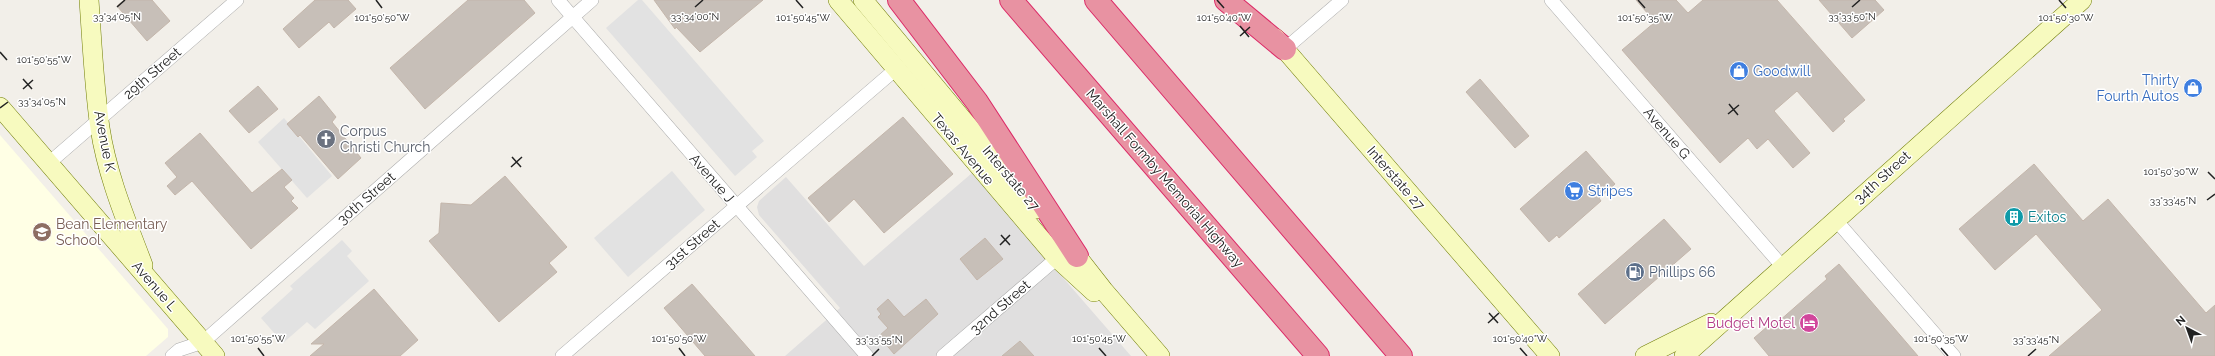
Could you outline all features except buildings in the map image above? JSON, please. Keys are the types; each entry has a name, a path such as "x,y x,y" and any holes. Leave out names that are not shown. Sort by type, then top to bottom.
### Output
{"highway":[{"path":"900,0 977,102 1067,257"},
{"name":"Marshall Formby Memorial Highway","path":"1011,0 1318,356"},
{"path":"1096,0 1401,356"},
{"path":"1226,0 1285,50"}],"main road":[{"name":"Avenue K","path":"89,0 99,120 105,152 115,190 148,277"},
{"name":"Texas Avenue","path":"838,0 896,69 1067,257"},
{"name":"Interstate 27","path":"863,0 1067,257 1104,291 1160,356"},
{"name":"Interstate 27","path":"1241,0 1550,355"},
{"name":"34th Street","path":"1684,356 1782,266 2082,0"},
{"name":"Avenue L","path":"0,107 209,349"},
{"path":"1644,356 1731,313"},
{"path":"1702,356 1731,313"}],"street":[{"name":"29th Street","path":"49,163 237,0"},
{"name":"Avenue J","path":"558,0 867,356"},
{"name":"30th Street","path":"172,356 179,350 209,349 592,0"},
{"path":"1285,50 1342,0"},
{"name":"Avenue G","path":"1551,0 1782,266"},
{"name":"31st Street","path":"562,356 896,69"},
{"path":"1835,219 1954,356"},
{"name":"32nd Street","path":"943,356 1067,257"}],"shaded area":[{"path":"638,0 642,0 764,141 752,151 757,157 735,176 606,28"},
{"path":"284,118 332,176 307,198 258,142"},
{"name":"Bean Elementary School","path":"0,135 168,329 168,337 146,356 0,356"},
{"path":"672,171 705,210 628,277 594,238"},
{"path":"972,173 1131,356 785,356 840,308 759,215 757,207 759,201 786,177 864,266"},
{"path":"342,240 352,251 347,256 369,281 315,329 307,322 283,343 261,318 293,289 290,286"}],"place":[{"name":"Goodwill","path":"1739,71"},
{"name":"Thirty Fourth Autos","path":"2193,88"},
{"name":"Corpus Christi Church","path":"326,139"},
{"name":"Stripes","path":"1574,191"},
{"name":"Exitos","path":"2014,217"},
{"name":"Bean Elementary School","path":"42,232"},
{"name":"Phillips 66","path":"1635,272"},
{"name":"Budget Motel","path":"1809,323"}]}
